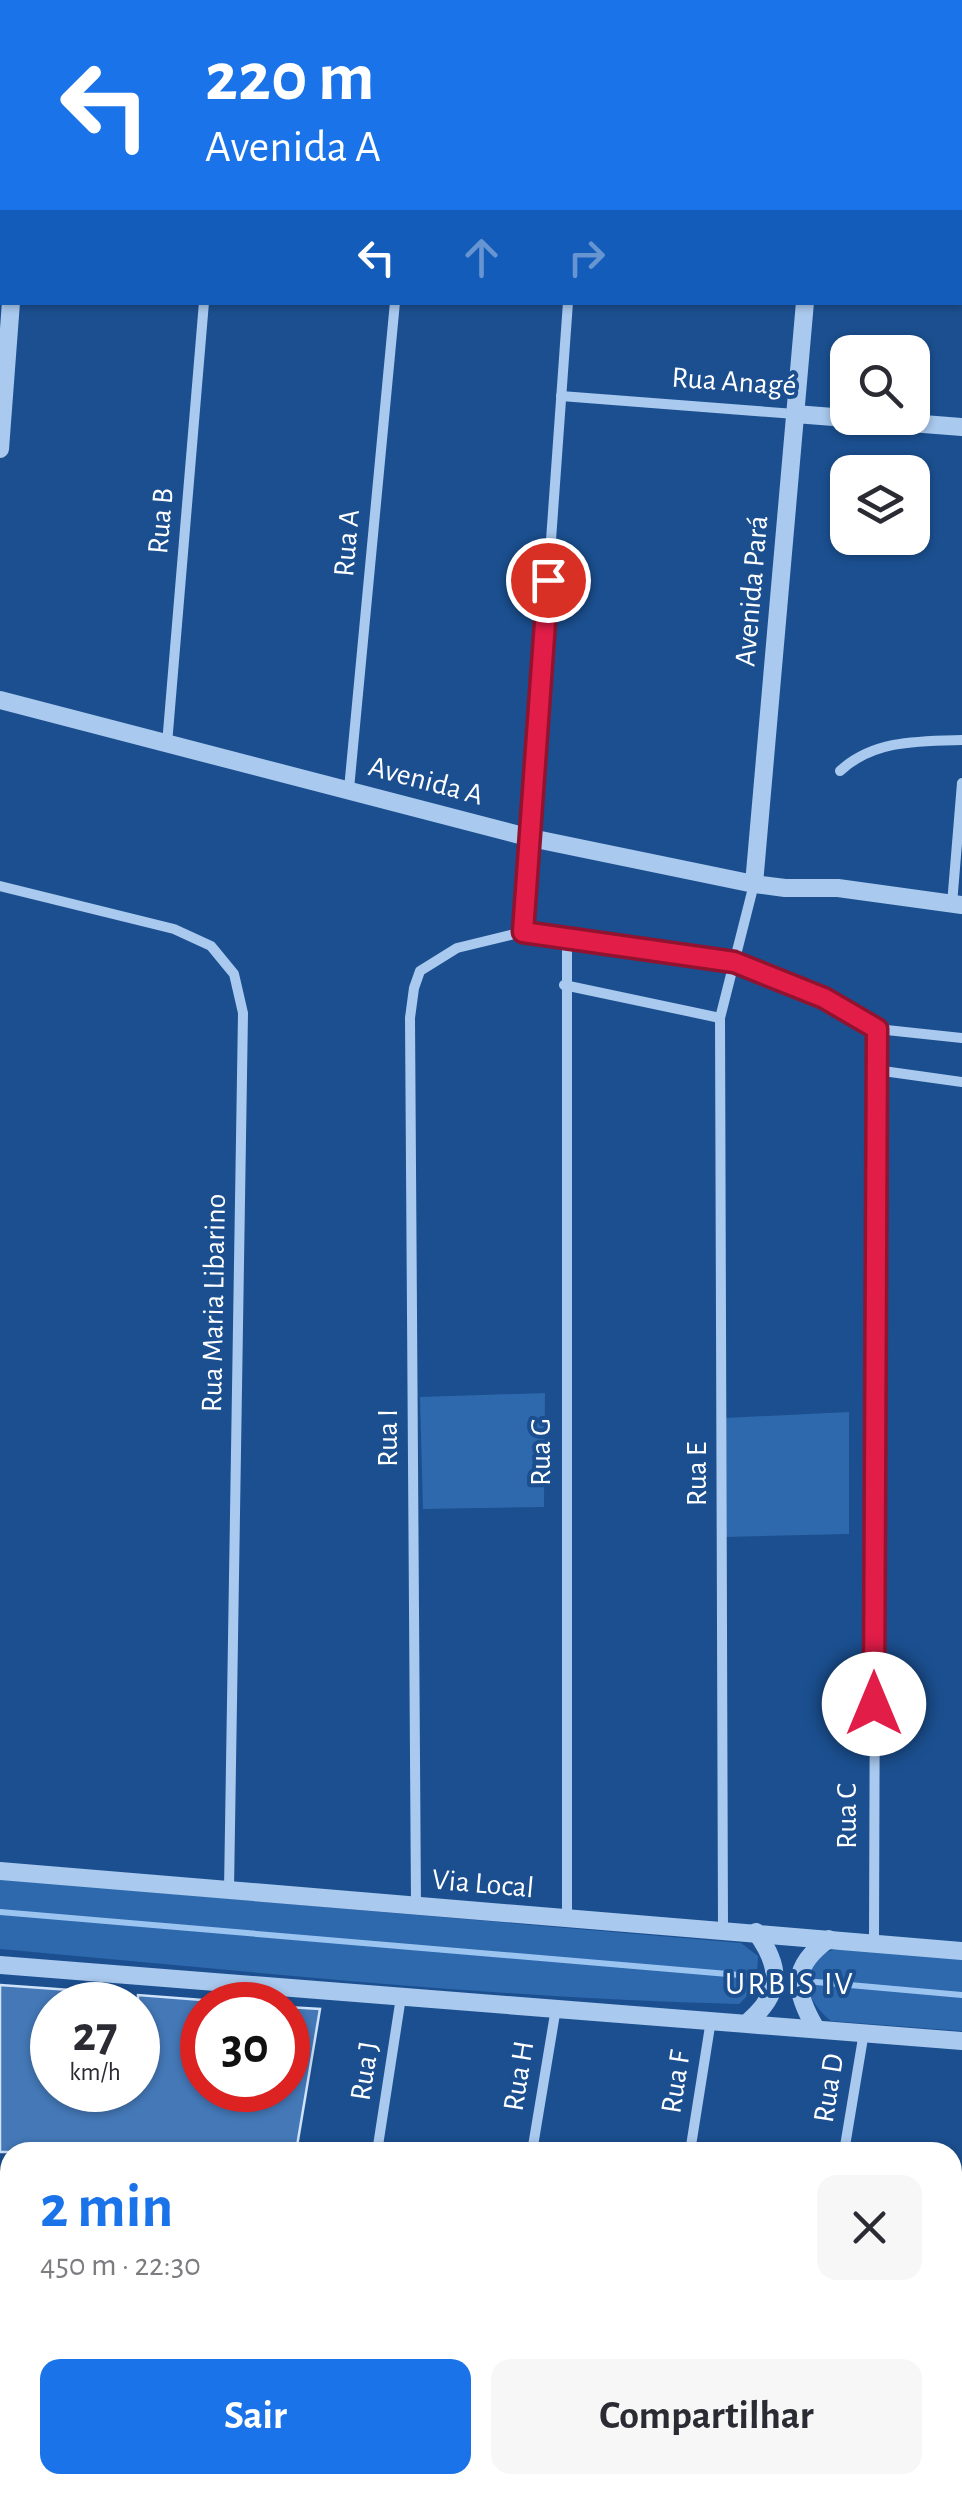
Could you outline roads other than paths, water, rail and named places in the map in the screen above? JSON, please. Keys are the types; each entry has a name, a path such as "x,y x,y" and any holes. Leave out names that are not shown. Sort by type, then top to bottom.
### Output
{"street":[{"path":"0,448 11,305"},
{"name":"Rua B","path":"167,744 204,305"},
{"name":"Rua A","path":"349,788 395,305"},
{"path":"568,305 523,932 734,962 824,998 877,1029 962,1038"},
{"name":"Avenida Pará","path":"754,884 804,305"},
{"name":"Rua Anagé","path":"561,396 962,427"},
{"name":"Avenida A","path":"0,700 531,838 754,884 838,888 957,905"},
{"path":"840,771 869,750 917,741 962,740"},
{"path":"957,905 962,783"},
{"name":"Rua E","path":"723,1930 720,1018 754,884"},
{"name":"Rua Maria Libarino","path":"0,886 174,929 212,946 234,974 244,1013 229,1891"},
{"name":"Rua I","path":"416,1906 410,1018 420,971 458,948 523,932"},
{"name":"Rua G","path":"567,936 567,1918"},
{"path":"564,986 720,1018"},
{"name":"Rua C","path":"874,1942 877,1029"},
{"path":"876,1070 962,1082"},
{"name":"Via Local","path":"0,1871 962,1950"},
{"path":"748,2022 771,1998 775,1986 771,1956 756,1932"},
{"path":"815,2027 802,2001 800,1974 804,1961 829,1939"},
{"path":"0,1965 962,2041"},
{"name":"Rua J","path":"380,2142 402,1997"},
{"name":"Rua H","path":"534,2142 556,2008"},
{"name":"Rua F","path":"692,2142 711,2020"},
{"name":"Rua D","path":"846,2142 864,2032"}],"waterway":[{"path":"0,1912 763,1977"},
{"path":"816,1982 962,1995"}],"district":[{"name":"URBIS IV","path":"790,1984"}]}
